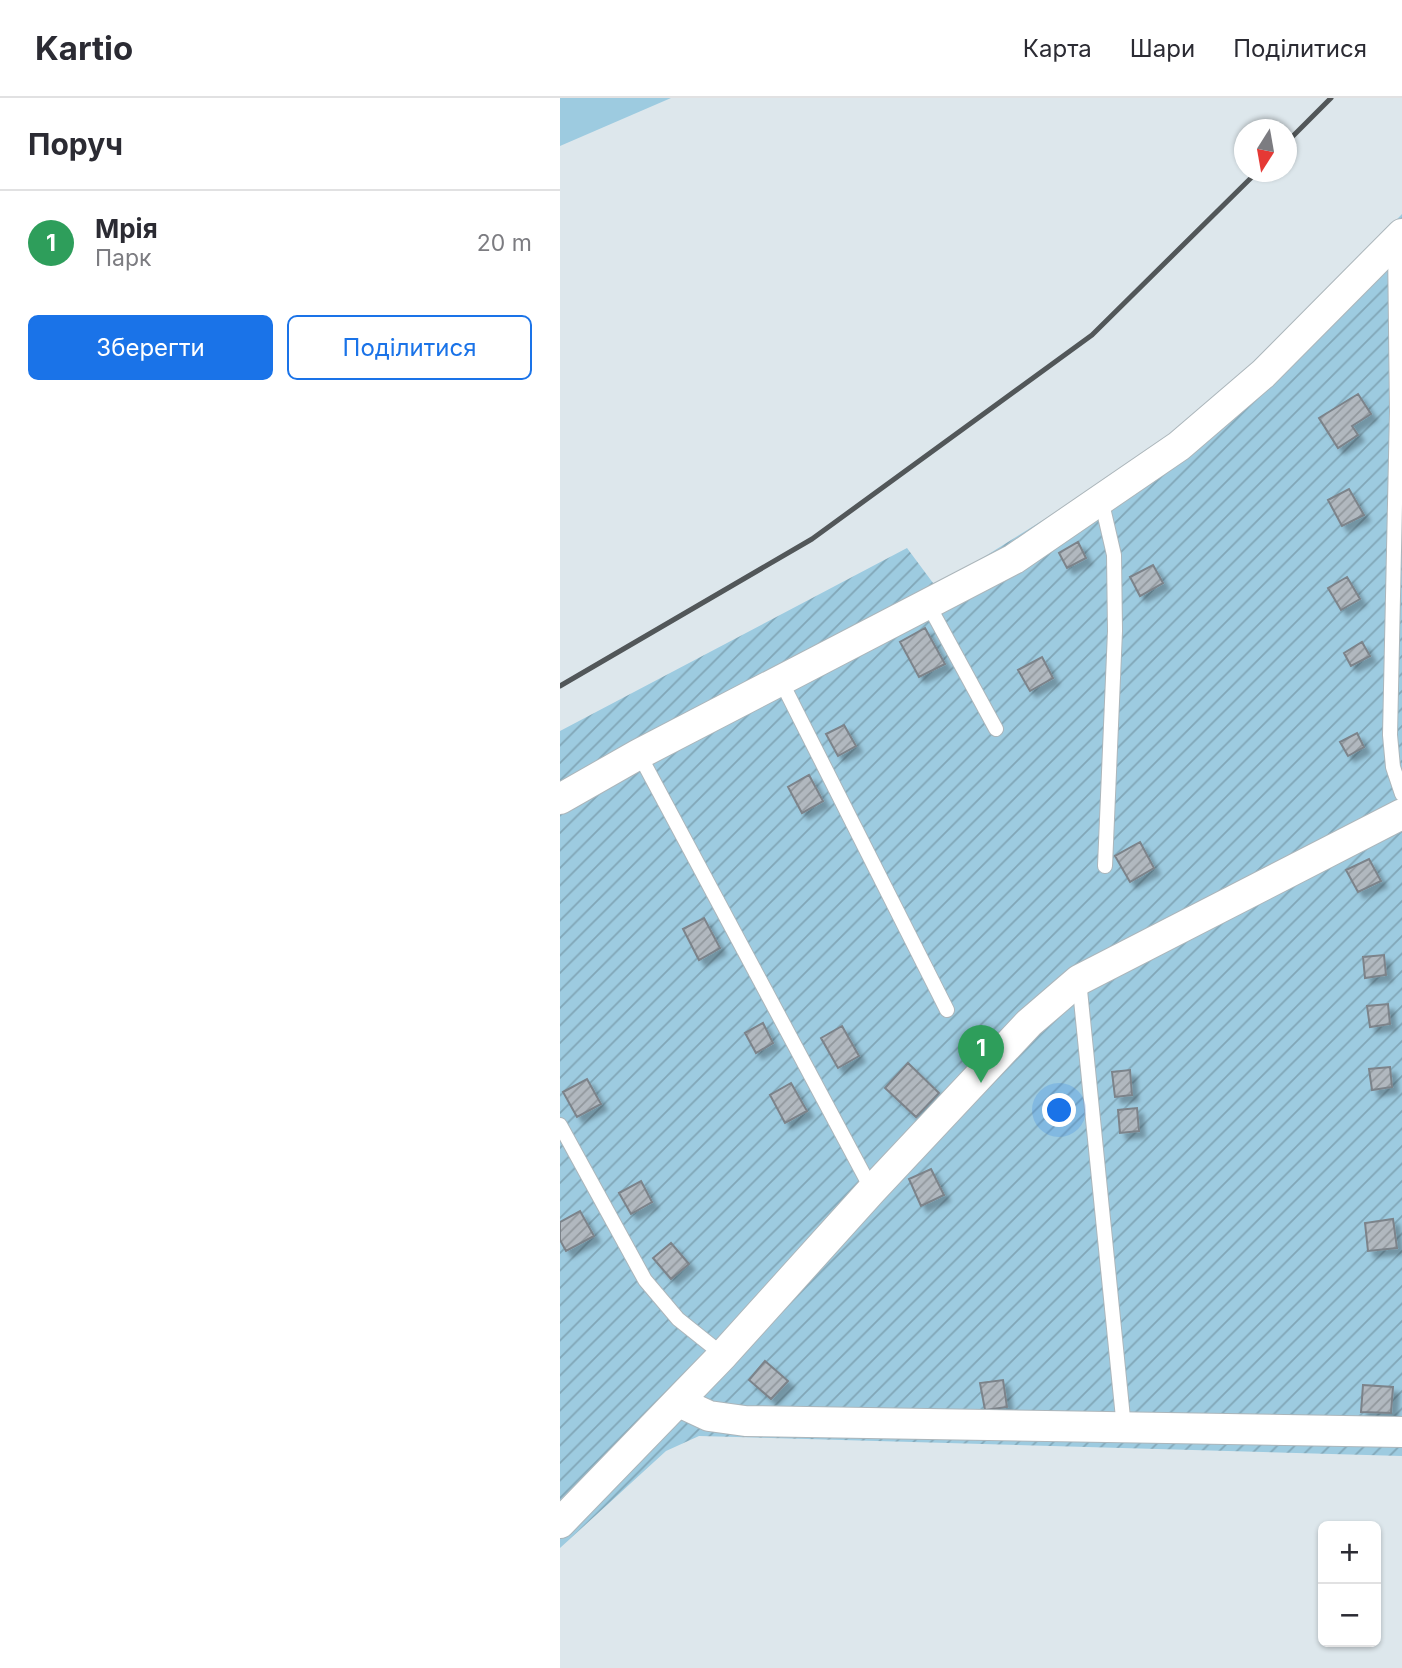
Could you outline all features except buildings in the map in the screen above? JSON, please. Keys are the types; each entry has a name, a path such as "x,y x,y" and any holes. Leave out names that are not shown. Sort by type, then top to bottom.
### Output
{"street":[{"path":"560,799 639,754 1014,559 1179,446 1263,374 1399,238"},
{"path":"560,1523 723,1355 1028,1023 1079,980 1402,814"},
{"path":"678,1402 709,1416 745,1420 1402,1432"}],"lane":[{"path":"1399,238 1399,413 1390,735 1393,767 1402,794"},
{"path":"1101,499 1114,555 1115,631 1105,866"},
{"path":"928,604 996,729"},
{"path":"781,681 947,1010"},
{"path":"639,754 872,1190"},
{"path":"1079,980 1124,1428"},
{"path":"560,1125 645,1280 678,1319 723,1355"}],"shaded area":[{"path":"560,98 671,98 560,146"},
{"path":"1402,214 1402,1456 699,1436 666,1451 560,1548 560,731 907,548 936,587 1171,440 1260,362"}],"railway":[{"path":"1297,132 1331,98"},
{"path":"560,686 812,539 1092,335 1247,182"}],"place":[{"name":"Мрія","path":"981,1083"}]}
